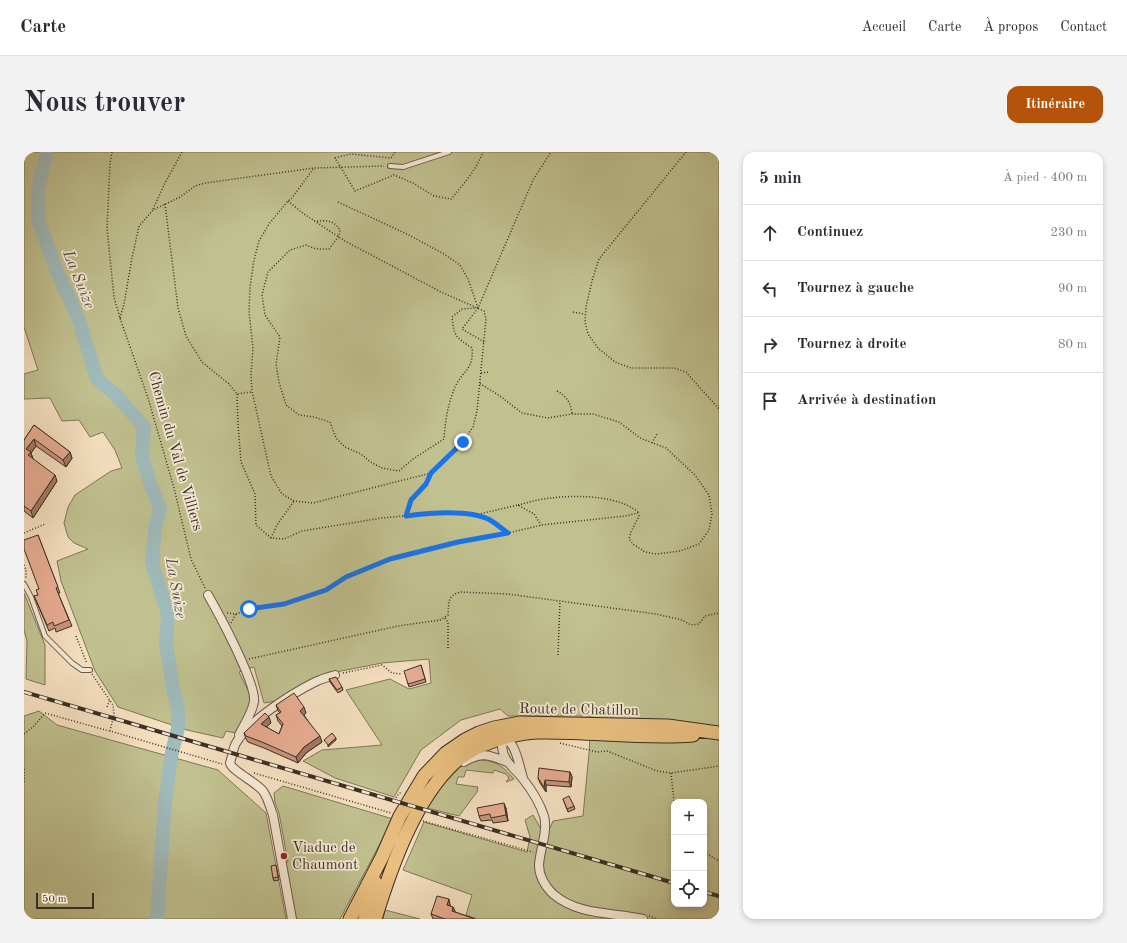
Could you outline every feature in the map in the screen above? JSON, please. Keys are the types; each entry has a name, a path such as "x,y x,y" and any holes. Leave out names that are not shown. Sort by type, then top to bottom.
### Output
{"main road":[{"name":"Route de Chatillon","path":"375,919 392,868 414,820 430,792 457,760 471,752 486,744 505,737 516,729 534,723 668,726 719,733"},
{"name":"Route de Chatillon","path":"350,919 382,857 400,816 416,787 436,763 465,740 479,733 494,728 516,729"},
{"path":"365,919 382,857"}],"street":[{"path":"208,595 216,608 242,662 252,686 254,699 253,707 246,719 236,743 230,766 233,770 244,775 256,784 264,792 270,804 292,919"},
{"path":"236,743 250,725 281,702 314,683 335,675"},
{"path":"494,728 511,742 515,749 523,779"},
{"path":"515,749 516,729"},
{"path":"505,737 502,746 507,762 523,779 544,817 545,828 539,864 543,883 560,900 583,910 643,917"},
{"path":"444,774 469,759 481,755 490,756 507,762"}],"lane":[{"path":"390,166 403,167 449,152"},
{"path":"25,585 45,636 72,663 82,670 90,670"}],"path":[{"name":"Chemin du Val de Villiers","path":"112,152 110,163 107,228 114,297 148,398 174,488 191,559 208,595"},
{"path":"120,318 139,226 153,210 165,183 182,152"},
{"path":"395,152 391,158 351,154 335,158 355,191 394,175 413,183 434,196 451,199 480,160 483,152"},
{"path":"484,342 462,329 478,308 533,180 551,152"},
{"path":"686,152 599,259 592,281 585,314 585,322 588,334 598,348 615,362 631,368 674,368 686,372 719,409"},
{"path":"153,210 180,197 195,186 205,183 314,168 390,166"},
{"path":"314,168 308,178 269,224 259,241 254,260 250,287 249,312 253,348 250,375 252,392 271,476 282,494 294,501 313,503 431,473"},
{"path":"288,201 314,221 339,236 441,292 484,311 486,319 484,342 477,411 473,427 463,442 431,473 426,484 411,500 406,516"},
{"path":"338,202 409,235 444,254 460,265 468,279 478,308"},
{"path":"165,204 178,308 186,336 202,362 229,384 237,394 241,462 255,494 256,524 271,538 284,539 302,531 382,518 434,513 475,515 490,520 508,533"},
{"path":"314,221 329,221 336,224 340,230 339,236 329,249 316,249 306,245 290,250 268,272 262,295 265,315 280,337 276,364 279,382 286,405 298,415 314,417 330,422 336,438 345,447 361,454 372,463 382,468 399,472 414,459 444,439 445,422 456,386 473,359 472,348 458,339 453,332 452,317 462,309 478,308"},
{"path":"573,312 585,314"},
{"path":"480,373 489,372"},
{"path":"479,382 522,413 548,418 572,414 593,414 619,422 640,438 666,448 695,475 709,495 712,514 709,530 699,544 680,551 656,554 645,552 633,544 629,539 639,516 638,513"},
{"path":"557,391 568,399 572,414"},
{"path":"237,394 252,392"},
{"path":"652,443 657,434"},
{"path":"475,515 518,504 550,498 579,496 610,500 624,504 638,513"},
{"path":"271,538 277,525 294,501"},
{"path":"518,504 534,514 542,526"},
{"path":"236,614 249,609 284,604 326,590 346,577 390,559 458,542 542,526 625,516 638,513"},
{"path":"24,533 45,524"},
{"path":"24,566 26,570 25,585"},
{"path":"242,662 252,658 398,626 440,620 448,615 451,597 460,592 508,594 656,614 682,620 691,625 699,624 705,616 719,613"},
{"path":"558,655 560,601"},
{"path":"445,618 448,622 448,648"},
{"path":"76,636 90,670 113,705 114,714 110,731"},
{"path":"335,675 382,665 392,673 402,674"},
{"path":"107,707 110,700"},
{"path":"24,734 34,726 45,713 230,766"},
{"path":"556,742 597,752 607,751 657,771 671,773 719,766"},
{"path":"24,770 24,783"},
{"path":"249,772 400,816"},
{"path":"671,773 674,799"},
{"path":"393,803 397,796 404,790"},
{"path":"414,820 423,821 532,852"},
{"path":"707,854 719,861"},
{"path":"643,917 657,919"}],"green space":[{"path":"24,152 719,152 719,919 477,919 466,915 472,895 403,870 424,822 527,852 530,837 525,820 533,815 541,829 550,828 553,821 583,816 591,716 508,716 500,709 461,720 421,750 394,797 335,778 303,761 322,750 382,745 346,690 390,679 409,689 431,683 429,659 382,663 336,672 276,701 264,703 254,667 239,672 249,692 249,708 236,733 226,731 223,738 187,730 118,707 95,671 61,581 57,561 88,549 74,543 68,537 64,523 68,507 75,495 111,471 122,468 115,450 103,432 90,437 79,420 62,421 50,398 24,399 24,374 38,370 24,327"},
{"path":"24,593 45,645 45,685 26,679 27,641 24,630"},
{"path":"39,711 57,725 218,770 266,813 286,919 24,919 24,716"},
{"path":"479,760 499,765 514,779 506,782 509,778 506,774 494,770 493,773 466,770 464,777 458,777 456,784 478,787 477,792 459,816 427,808 443,785 460,767"},
{"path":"283,786 393,819 340,919 295,919 284,863 288,862 274,793"},
{"path":"385,910 420,919 383,919"}],"building":[{"path":"34,425 70,452 63,460 34,439 26,449 31,452 28,455 55,475 31,511 24,506 24,440"},
{"path":"38,535 58,587 56,588 69,620 54,626 53,622 47,625 34,596 38,595 36,590 39,589 24,549 24,540"},
{"path":"421,665 425,679 408,684 404,671"},
{"path":"336,677 342,687 337,690 329,679"},
{"path":"294,693 304,707 300,711 320,736 304,747 296,757 246,736 244,733 265,713 269,717 261,724 279,734 283,724 276,715 281,712 276,705"},
{"path":"332,733 336,738 328,745 324,740"},
{"path":"539,768 570,772 569,782 545,780 544,787 538,778"},
{"path":"569,796 574,806 567,809 563,799"},
{"path":"504,803 506,815 491,818 490,814 479,816 477,808"},
{"path":"276,865 278,877 273,878 271,866"},
{"path":"437,896 449,899 447,905 453,907 452,911 475,919 445,919 431,914"}],"waterway":[{"name":"La Suize","path":"47,152 38,189 38,219 56,269 79,320 97,379 116,395 144,427 142,456 150,483 160,508 155,529 152,563 168,615 166,643 178,710 178,728 172,752 165,801 157,919"}],"railway":[{"path":"24,692 671,882"},
{"path":"707,893 719,896"}],"place":[{"name":"Viaduc de Chaumont","path":"284,856"}],"route":[{"path":"249,609 284,604 326,590 346,577 390,559 483,536 508,533 490,520 475,515 434,513 406,516 411,500 426,484 431,473 463,442"}]}
